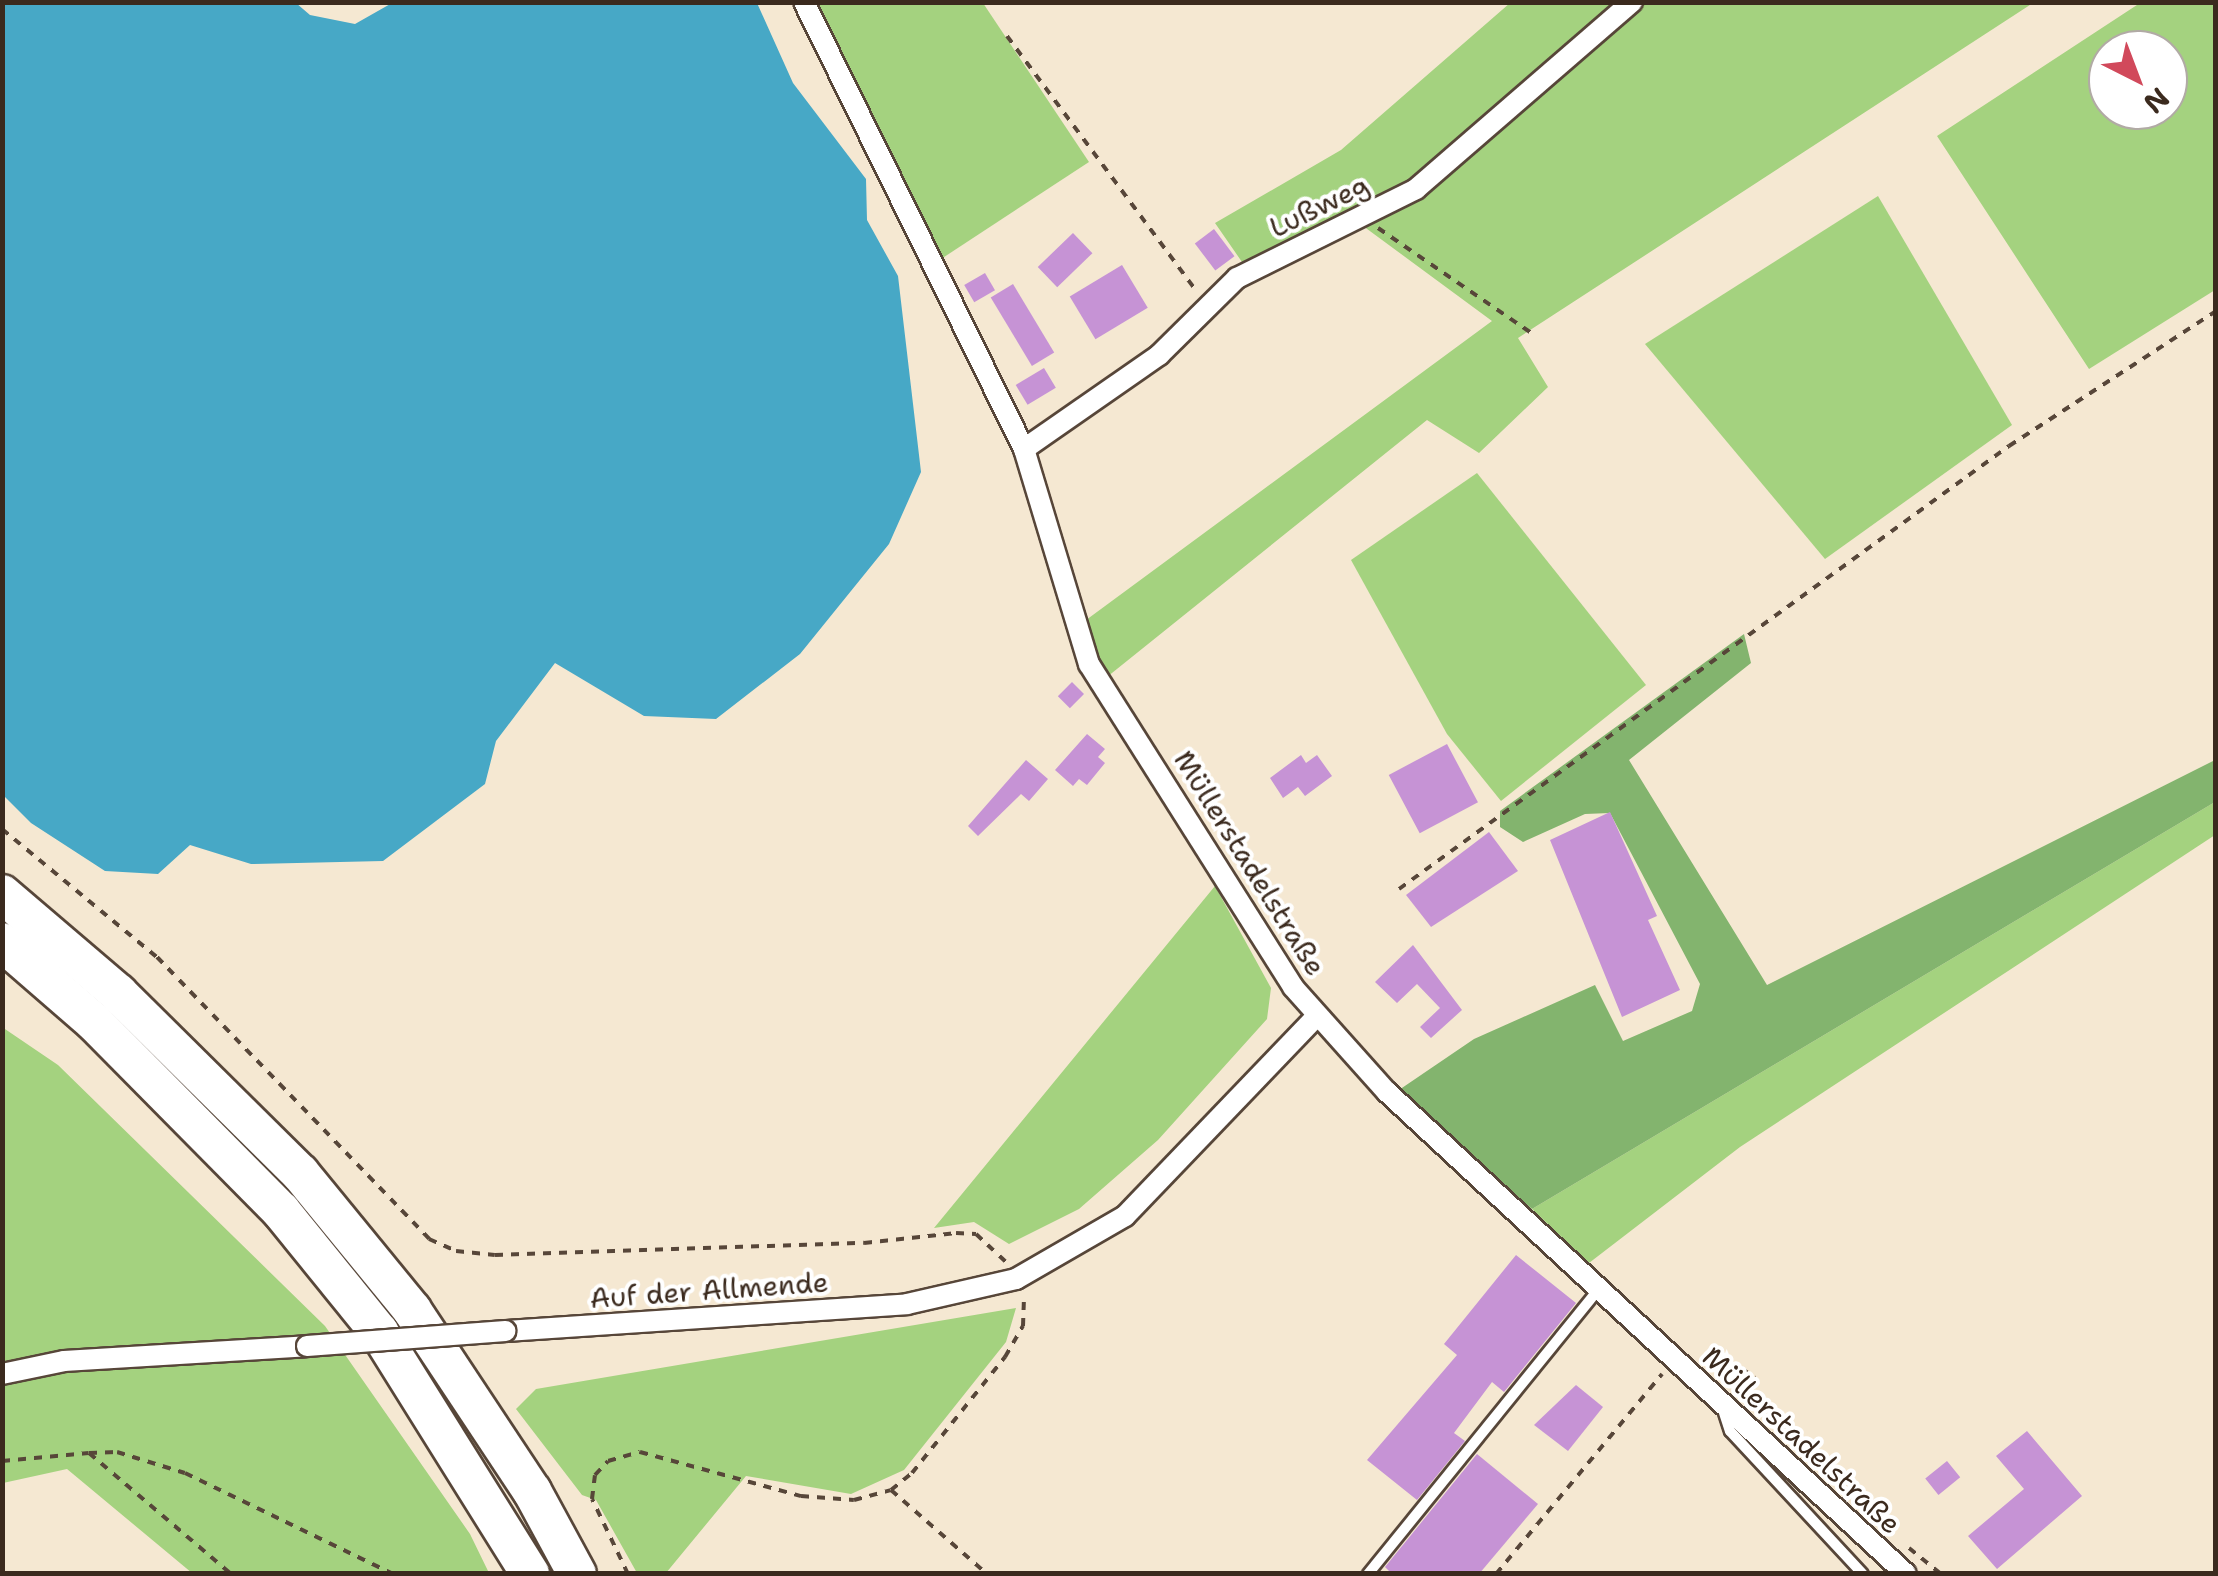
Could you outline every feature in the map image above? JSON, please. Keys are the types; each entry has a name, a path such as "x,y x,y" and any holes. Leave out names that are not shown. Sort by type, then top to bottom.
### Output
{"highway":[{"path":"2,894 118,993 300,1173 412,1310 532,1491 577,1574"},
{"path":"2,942 94,1022 280,1211 379,1332 530,1574"}],"street":[{"name":"Müllerstadelstraße","path":"804,2 1024,449 1089,664 1243,914 1316,1017 1386,1092 1906,1574"},
{"name":"Lußweg","path":"1024,449 1159,355 1206,304 1237,278 1416,190 1632,2"},
{"name":"Auf der Allmende","path":"2,1374 64,1361 907,1304 1016,1279 1126,1216 1316,1017"}],"lane":[{"path":"1368,1574 1600,1288"},
{"path":"1721,1404 1730,1431 1863,1574"}],"path":[{"path":"1007,36 1206,304"},
{"path":"1361,216 1534,334"},
{"path":"1399,889 1962,479 2216,311"},
{"path":"2,829 157,957 429,1240 456,1251 495,1255 976,1234 998,1251 1024,1298 1023,1326 912,1473 890,1490 854,1500 801,1496 640,1452 608,1461 595,1475 592,1499 628,1574"},
{"path":"1496,1574 1675,1359"},
{"path":"1700,1384 1718,1370 1741,1368 1754,1378 1757,1437"},
{"path":"2,1461 116,1452 185,1473 393,1574"},
{"path":"88,1453 231,1574"},
{"path":"890,1490 987,1574"}],"green space":[{"path":"814,3 983,3 1089,162 938,261"},
{"path":"1510,3 1620,3 1387,197 1242,262 1215,223 1341,150"},
{"path":"1645,3 2033,3 1518,338 1548,387 1479,453 1427,420 1102,681 1082,623 1492,321 1359,223 1420,190"},
{"path":"2140,3 2215,3 2215,290 2089,369 1937,136 2088,37 2088,130 2188,130 2188,30 2099,30"},
{"path":"1878,196 2012,425 1825,559 1645,344"},
{"path":"1477,473 1646,685 1501,801 1447,734 1351,560"},
{"path":"1744,634 1751,663 1629,760 1767,985 2215,760 2215,802 1532,1209 1396,1092 1474,1039 1595,985 1623,1041 1692,1011 1700,984 1610,813 1585,814 1523,842 1500,827 1500,811"},
{"path":"2215,802 2215,835 1740,1147 1589,1263 1532,1209"},
{"path":"1215,886 1271,988 1267,1019 1158,1140 1079,1209 1009,1244 974,1222 934,1228"},
{"path":"2,1027 58,1065 325,1326 470,1534 489,1573 192,1573 67,1469 3,1483"},
{"path":"1016,1308 1006,1342 904,1470 851,1494 746,1476 666,1573 637,1573 596,1500 582,1495 516,1409 536,1389"}],"water":[{"path":"3,2 296,3 310,15 355,24 392,3 757,3 793,83 866,179 867,220 898,276 921,472 889,544 800,654 716,719 644,716 555,663 496,741 485,784 383,861 251,864 190,845 158,874 105,871 31,823 3,795"}],"building":[{"path":"1214,229 1234,256 1215,271 1195,243"},
{"path":"1073,233 1092,253 1057,287 1038,267"},
{"path":"1122,265 1148,308 1095,339 1070,296"},
{"path":"985,273 995,290 974,302 964,285"},
{"path":"1013,284 1054,353 1032,366 991,297"},
{"path":"1044,368 1056,388 1028,405 1016,385"},
{"path":"1072,682 1084,694 1070,708 1058,696"},
{"path":"1087,734 1105,749 1098,757 1105,763 1087,785 1079,779 1073,786 1055,770"},
{"path":"1447,744 1478,802 1420,833 1389,775"},
{"path":"1301,755 1306,763 1317,755 1332,776 1305,796 1298,787 1283,798 1270,778"},
{"path":"1026,760 1048,779 1029,801 1021,794 978,836 968,826"},
{"path":"1610,812 1657,916 1648,920 1680,990 1622,1017 1550,840"},
{"path":"1489,832 1518,871 1431,927 1406,895"},
{"path":"1413,945 1462,1010 1431,1038 1420,1027 1440,1008 1417,984 1397,1003 1375,982"},
{"path":"1516,1255 1576,1303 1504,1392 1492,1382 1454,1433 1465,1441 1417,1500 1367,1460 1457,1355 1444,1344"},
{"path":"1576,1385 1603,1407 1568,1451 1534,1425"},
{"path":"2027,1431 2082,1496 1997,1569 1968,1536 2024,1489 1996,1456"},
{"path":"1477,1454 1538,1504 1479,1574 1392,1574 1385,1567"},
{"path":"1947,1461 1960,1477 1938,1495 1925,1479"}]}
